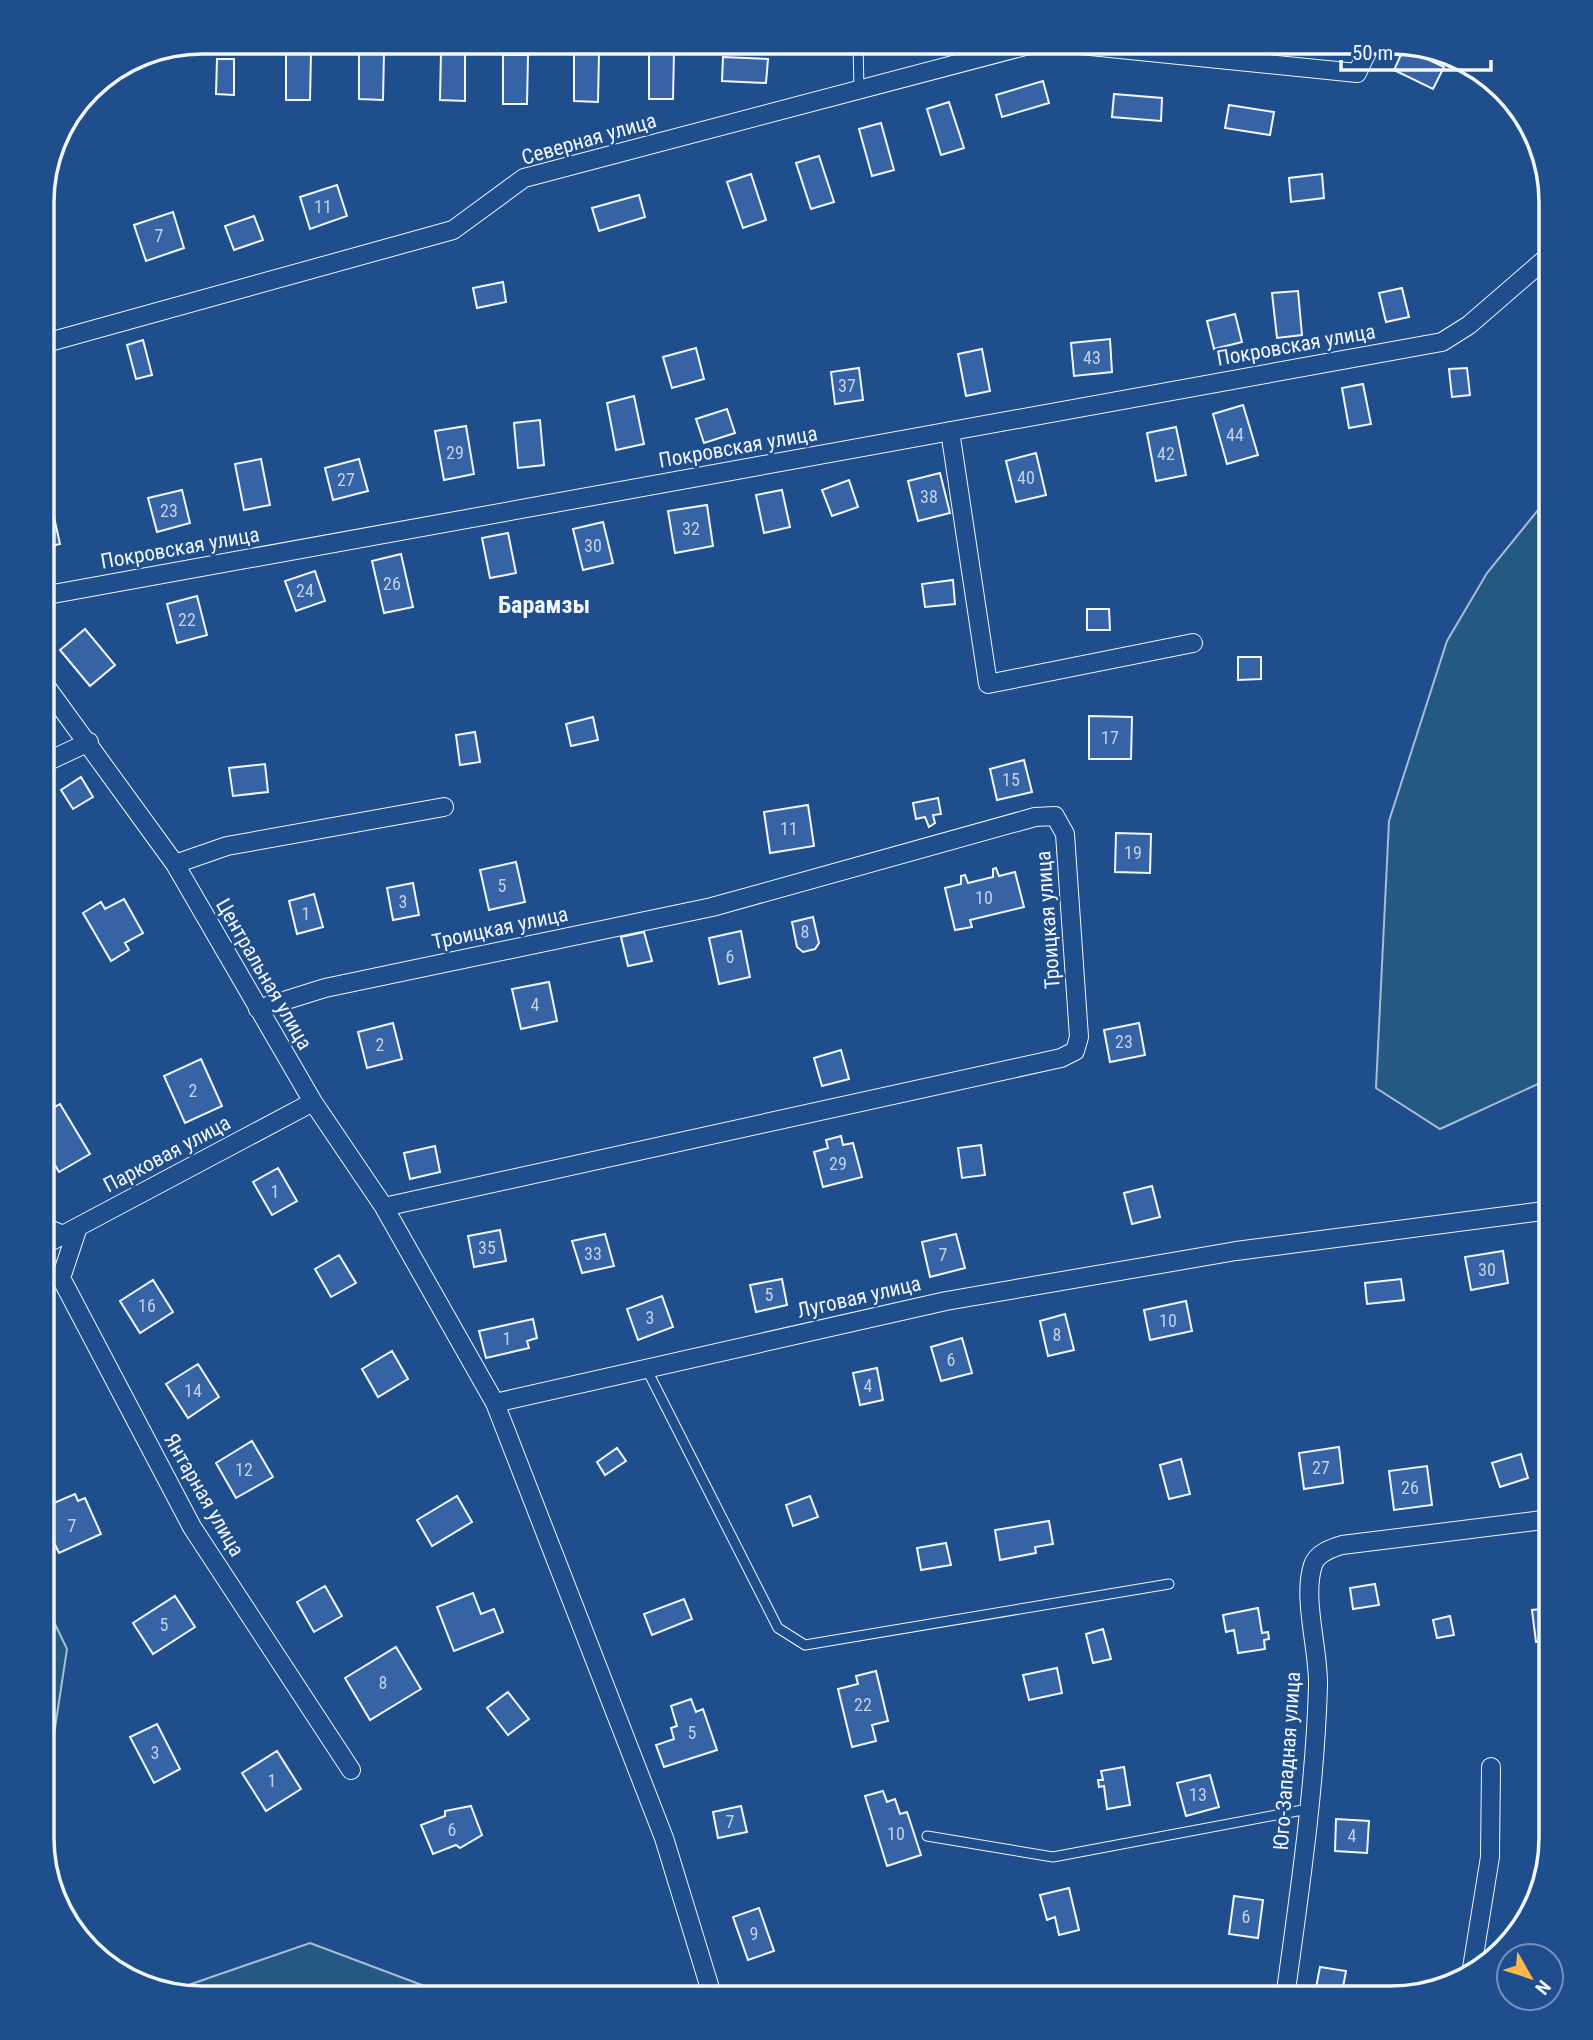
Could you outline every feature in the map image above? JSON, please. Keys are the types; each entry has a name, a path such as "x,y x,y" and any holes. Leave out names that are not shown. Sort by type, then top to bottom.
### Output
{"street":[{"name":"Северная улица","path":"55,340 453,230 524,178 992,55"},
{"path":"1177,55 1357,73 1366,55"},
{"name":"Покровская улица","path":"55,594 1442,342 1469,325 1539,264"},
{"path":"950,432 988,684 1193,643"},
{"name":"Центральная улица","path":"55,697 175,864 313,1102 384,1207 495,1403 664,1838 709,1986"},
{"path":"55,758 89,742"},
{"path":"175,864 227,846 444,807"},
{"name":"Троицкая улица","path":"258,1009 326,988 712,907 1035,817 1055,816 1065,834 1079,1037 1075,1051 1048,1061 384,1207"},
{"name":"Парковая улица","path":"54,1240 313,1102"},
{"name":"Луговая улица","path":"495,1403 946,1301 1236,1251 1539,1212"},
{"path":"54,1228 71,1231"},
{"name":"Янтарная улица","path":"71,1231 61,1278 192,1527 351,1770"},
{"name":"Юго-Западная улица","path":"1286,1986 1308,1809 1318,1683 1310,1581 1314,1561 1326,1550 1342,1545 1539,1520"},
{"path":"1473,1961 1490,1857 1491,1767"}],"lane":[{"path":"858,55 859,90"},
{"path":"646,1368 778,1628 805,1645 1169,1584"},
{"path":"927,1836 1053,1857 1308,1809"}],"shaded area":[{"path":"1539,509 1539,1084 1440,1129 1376,1088 1389,821 1447,641 1487,573"},
{"path":"54,1622 67,1649 54,1734"},
{"path":"310,1943 424,1986 203,1986 189,1985"}],"building":[{"path":"286,54 311,54 310,100 286,100"},
{"path":"359,54 384,54 383,100 359,99"},
{"path":"441,54 465,54 465,101 440,100"},
{"path":"574,54 599,54 598,102 574,101"},
{"path":"649,54 674,54 673,99 649,99"},
{"path":"503,55 528,55 527,104 503,104"},
{"path":"1401,55 1426,59 1444,67 1433,89 1394,70"},
{"path":"723,57 768,59 766,83 722,81"},
{"path":"217,59 234,59 234,95 216,94"},
{"path":"1043,81 1049,103 1002,117 996,95"},
{"path":"1114,94 1162,98 1161,121 1112,117"},
{"path":"949,102 964,148 941,155 927,109"},
{"path":"1229,105 1274,112 1270,135 1225,128"},
{"path":"881,123 894,170 872,176 859,129"},
{"path":"819,156 834,202 811,209 796,163"},
{"path":"751,174 766,220 743,228 727,182"},
{"path":"1322,174 1324,198 1291,202 1289,178"},
{"path":"337,185 347,216 310,229 300,197"},
{"path":"639,195 645,217 599,231 592,208"},
{"path":"173,212 184,248 146,261 134,225"},
{"path":"254,216 263,240 234,250 225,226"},
{"path":"503,282 506,302 477,308 473,288"},
{"path":"1402,288 1409,317 1386,322 1379,293"},
{"path":"1298,291 1302,335 1277,338 1272,293"},
{"path":"1235,314 1242,342 1214,349 1207,321"},
{"path":"1110,339 1112,372 1074,376 1071,343"},
{"path":"143,340 152,375 136,379 127,345"},
{"path":"696,348 704,379 672,388 663,357"},
{"path":"982,349 990,391 966,396 958,354"},
{"path":"859,368 863,400 835,404 831,372"},
{"path":"1467,368 1470,395 1452,397 1449,369"},
{"path":"1363,384 1371,424 1349,428 1342,388"},
{"path":"634,396 644,444 616,450 607,403"},
{"path":"1243,405 1258,455 1227,464 1213,414"},
{"path":"727,409 735,433 704,443 696,419"},
{"path":"540,420 544,465 518,468 514,423"},
{"path":"466,426 474,474 444,480 435,431"},
{"path":"1176,427 1186,475 1156,481 1147,433"},
{"path":"1036,453 1046,495 1016,502 1006,461"},
{"path":"261,459 270,505 244,510 235,464"},
{"path":"359,459 368,491 333,500 325,468"},
{"path":"940,473 950,513 918,521 908,481"},
{"path":"849,480 858,507 832,516 822,490"},
{"path":"182,490 190,523 157,532 148,498"},
{"path":"782,490 790,527 764,533 756,495"},
{"path":"707,505 713,546 675,553 668,511"},
{"path":"55,521 60,544 55,545"},
{"path":"603,522 613,563 583,570 573,529"},
{"path":"508,533 516,573 490,578 482,538"},
{"path":"401,554 413,607 384,613 372,561"},
{"path":"315,571 325,601 296,611 285,581"},
{"path":"953,580 955,604 925,607 922,584"},
{"path":"197,596 207,635 177,643 167,604"},
{"path":"1087,609 1109,609 1110,630 1087,630"},
{"path":"85,629 115,665 90,686 60,650"},
{"path":"1238,657 1261,657 1261,679 1238,680"},
{"path":"1089,716 1132,717 1131,759 1089,759"},
{"path":"593,717 598,740 571,746 566,724"},
{"path":"475,732 480,762 460,765 456,735"},
{"path":"1024,760 1032,792 997,800 990,769"},
{"path":"265,764 268,792 233,796 229,768"},
{"path":"81,777 93,797 73,809 61,790"},
{"path":"938,798 941,814 933,815 935,823 929,827 925,817 916,819 913,803"},
{"path":"808,805 814,846 770,853 764,812"},
{"path":"1116,833 1151,834 1150,873 1115,872"},
{"path":"516,862 525,902 489,910 480,870"},
{"path":"996,868 999,876 1015,872 1024,907 970,920 972,927 955,930 945,888 961,884 961,876 965,875 968,883 993,877 993,869"},
{"path":"413,883 419,915 393,920 387,888"},
{"path":"314,894 323,927 297,934 289,901"},
{"path":"124,899 143,933 125,943 129,950 111,961 83,913 101,902 105,909"},
{"path":"813,917 819,943 815,949 803,952 797,947 792,922"},
{"path":"741,931 750,977 719,984 709,938"},
{"path":"644,932 652,961 628,966 621,937"},
{"path":"549,982 557,1021 521,1029 512,989"},
{"path":"393,1023 402,1059 367,1068 358,1032"},
{"path":"1139,1023 1145,1055 1110,1062 1104,1030"},
{"path":"841,1050 849,1079 822,1086 814,1058"},
{"path":"201,1059 222,1106 185,1123 164,1076"},
{"path":"60,1104 90,1154 59,1172 54,1164 54,1107"},
{"path":"841,1136 843,1145 853,1143 862,1177 823,1187 814,1152 828,1148 826,1140"},
{"path":"981,1145 985,1175 962,1178 958,1148"},
{"path":"435,1146 440,1172 410,1179 404,1153"},
{"path":"278,1168 297,1201 272,1215 253,1182"},
{"path":"1152,1186 1160,1217 1132,1224 1124,1193"},
{"path":"500,1230 506,1261 474,1267 468,1236"},
{"path":"605,1234 614,1266 582,1273 572,1241"},
{"path":"956,1234 965,1268 930,1277 922,1242"},
{"path":"1503,1251 1508,1283 1471,1290 1465,1257"},
{"path":"339,1255 356,1283 331,1297 315,1269"},
{"path":"782,1279 787,1305 756,1312 750,1285"},
{"path":"1401,1279 1404,1300 1367,1304 1365,1283"},
{"path":"153,1280 173,1312 140,1333 120,1301"},
{"path":"662,1296 673,1327 638,1340 627,1309"},
{"path":"1186,1301 1192,1331 1150,1340 1144,1310"},
{"path":"1065,1314 1074,1350 1048,1356 1040,1321"},
{"path":"533,1319 537,1338 527,1341 529,1348 486,1358 479,1331"},
{"path":"962,1338 972,1373 941,1381 931,1347"},
{"path":"392,1351 408,1379 378,1397 362,1369"},
{"path":"198,1364 219,1397 188,1418 166,1384"},
{"path":"877,1368 883,1400 860,1405 853,1373"},
{"path":"252,1441 273,1477 236,1498 216,1463"},
{"path":"1339,1447 1343,1483 1304,1489 1299,1453"},
{"path":"617,1448 626,1461 605,1475 597,1462"},
{"path":"1521,1454 1528,1478 1500,1487 1492,1463"},
{"path":"1181,1459 1190,1494 1169,1499 1160,1465"},
{"path":"1427,1466 1432,1505 1394,1510 1389,1471"},
{"path":"75,1494 78,1501 85,1498 101,1534 59,1553 54,1543 54,1503"},
{"path":"457,1496 472,1522 432,1546 417,1520"},
{"path":"810,1496 818,1517 793,1526 786,1505"},
{"path":"1049,1521 1053,1544 1035,1547 1036,1553 1000,1560 995,1530"},
{"path":"946,1543 951,1565 921,1570 917,1548"},
{"path":"1375,1584 1379,1605 1353,1609 1350,1588"},
{"path":"325,1586 342,1616 314,1632 297,1602"},
{"path":"473,1593 481,1614 494,1609 503,1632 454,1651 437,1607"},
{"path":"175,1596 195,1627 153,1654 133,1623"},
{"path":"684,1599 692,1619 652,1635 644,1614"},
{"path":"1258,1608 1262,1633 1268,1632 1269,1639 1264,1640 1265,1649 1238,1653 1234,1630 1226,1632 1223,1615"},
{"path":"1539,1609 1539,1642 1536,1642 1532,1610"},
{"path":"1450,1616 1454,1635 1437,1638 1433,1620"},
{"path":"1103,1629 1111,1659 1093,1663 1086,1634"},
{"path":"396,1647 421,1689 370,1720 345,1678"},
{"path":"1057,1668 1062,1693 1029,1700 1023,1675"},
{"path":"876,1671 888,1721 872,1725 876,1741 852,1747 838,1689 858,1684 856,1676"},
{"path":"508,1692 529,1719 508,1735 487,1708"},
{"path":"691,1699 696,1712 703,1709 717,1750 664,1767 656,1745 674,1739 671,1728 677,1726 671,1706"},
{"path":"157,1724 180,1769 154,1783 130,1737"},
{"path":"277,1751 301,1789 266,1811 242,1773"},
{"path":"1124,1767 1130,1805 1107,1809 1104,1786 1099,1787 1098,1780 1103,1780 1101,1771"},
{"path":"1210,1775 1219,1807 1186,1816 1177,1783"},
{"path":"883,1791 887,1802 895,1799 900,1814 907,1812 921,1855 887,1866 865,1796"},
{"path":"471,1806 482,1835 460,1848 456,1845 433,1854 421,1825 445,1816 445,1811"},
{"path":"741,1806 747,1832 718,1838 713,1812"},
{"path":"1336,1819 1369,1821 1367,1853 1335,1851"},
{"path":"1069,1888 1079,1930 1059,1935 1055,1917 1047,1920 1040,1895"},
{"path":"1234,1896 1263,1900 1258,1938 1229,1934"},
{"path":"759,1908 774,1951 748,1960 733,1917"},
{"path":"1320,1967 1346,1971 1343,1986 1316,1986"}],"district":[{"name":"Барамзы","path":"544,605"}]}
